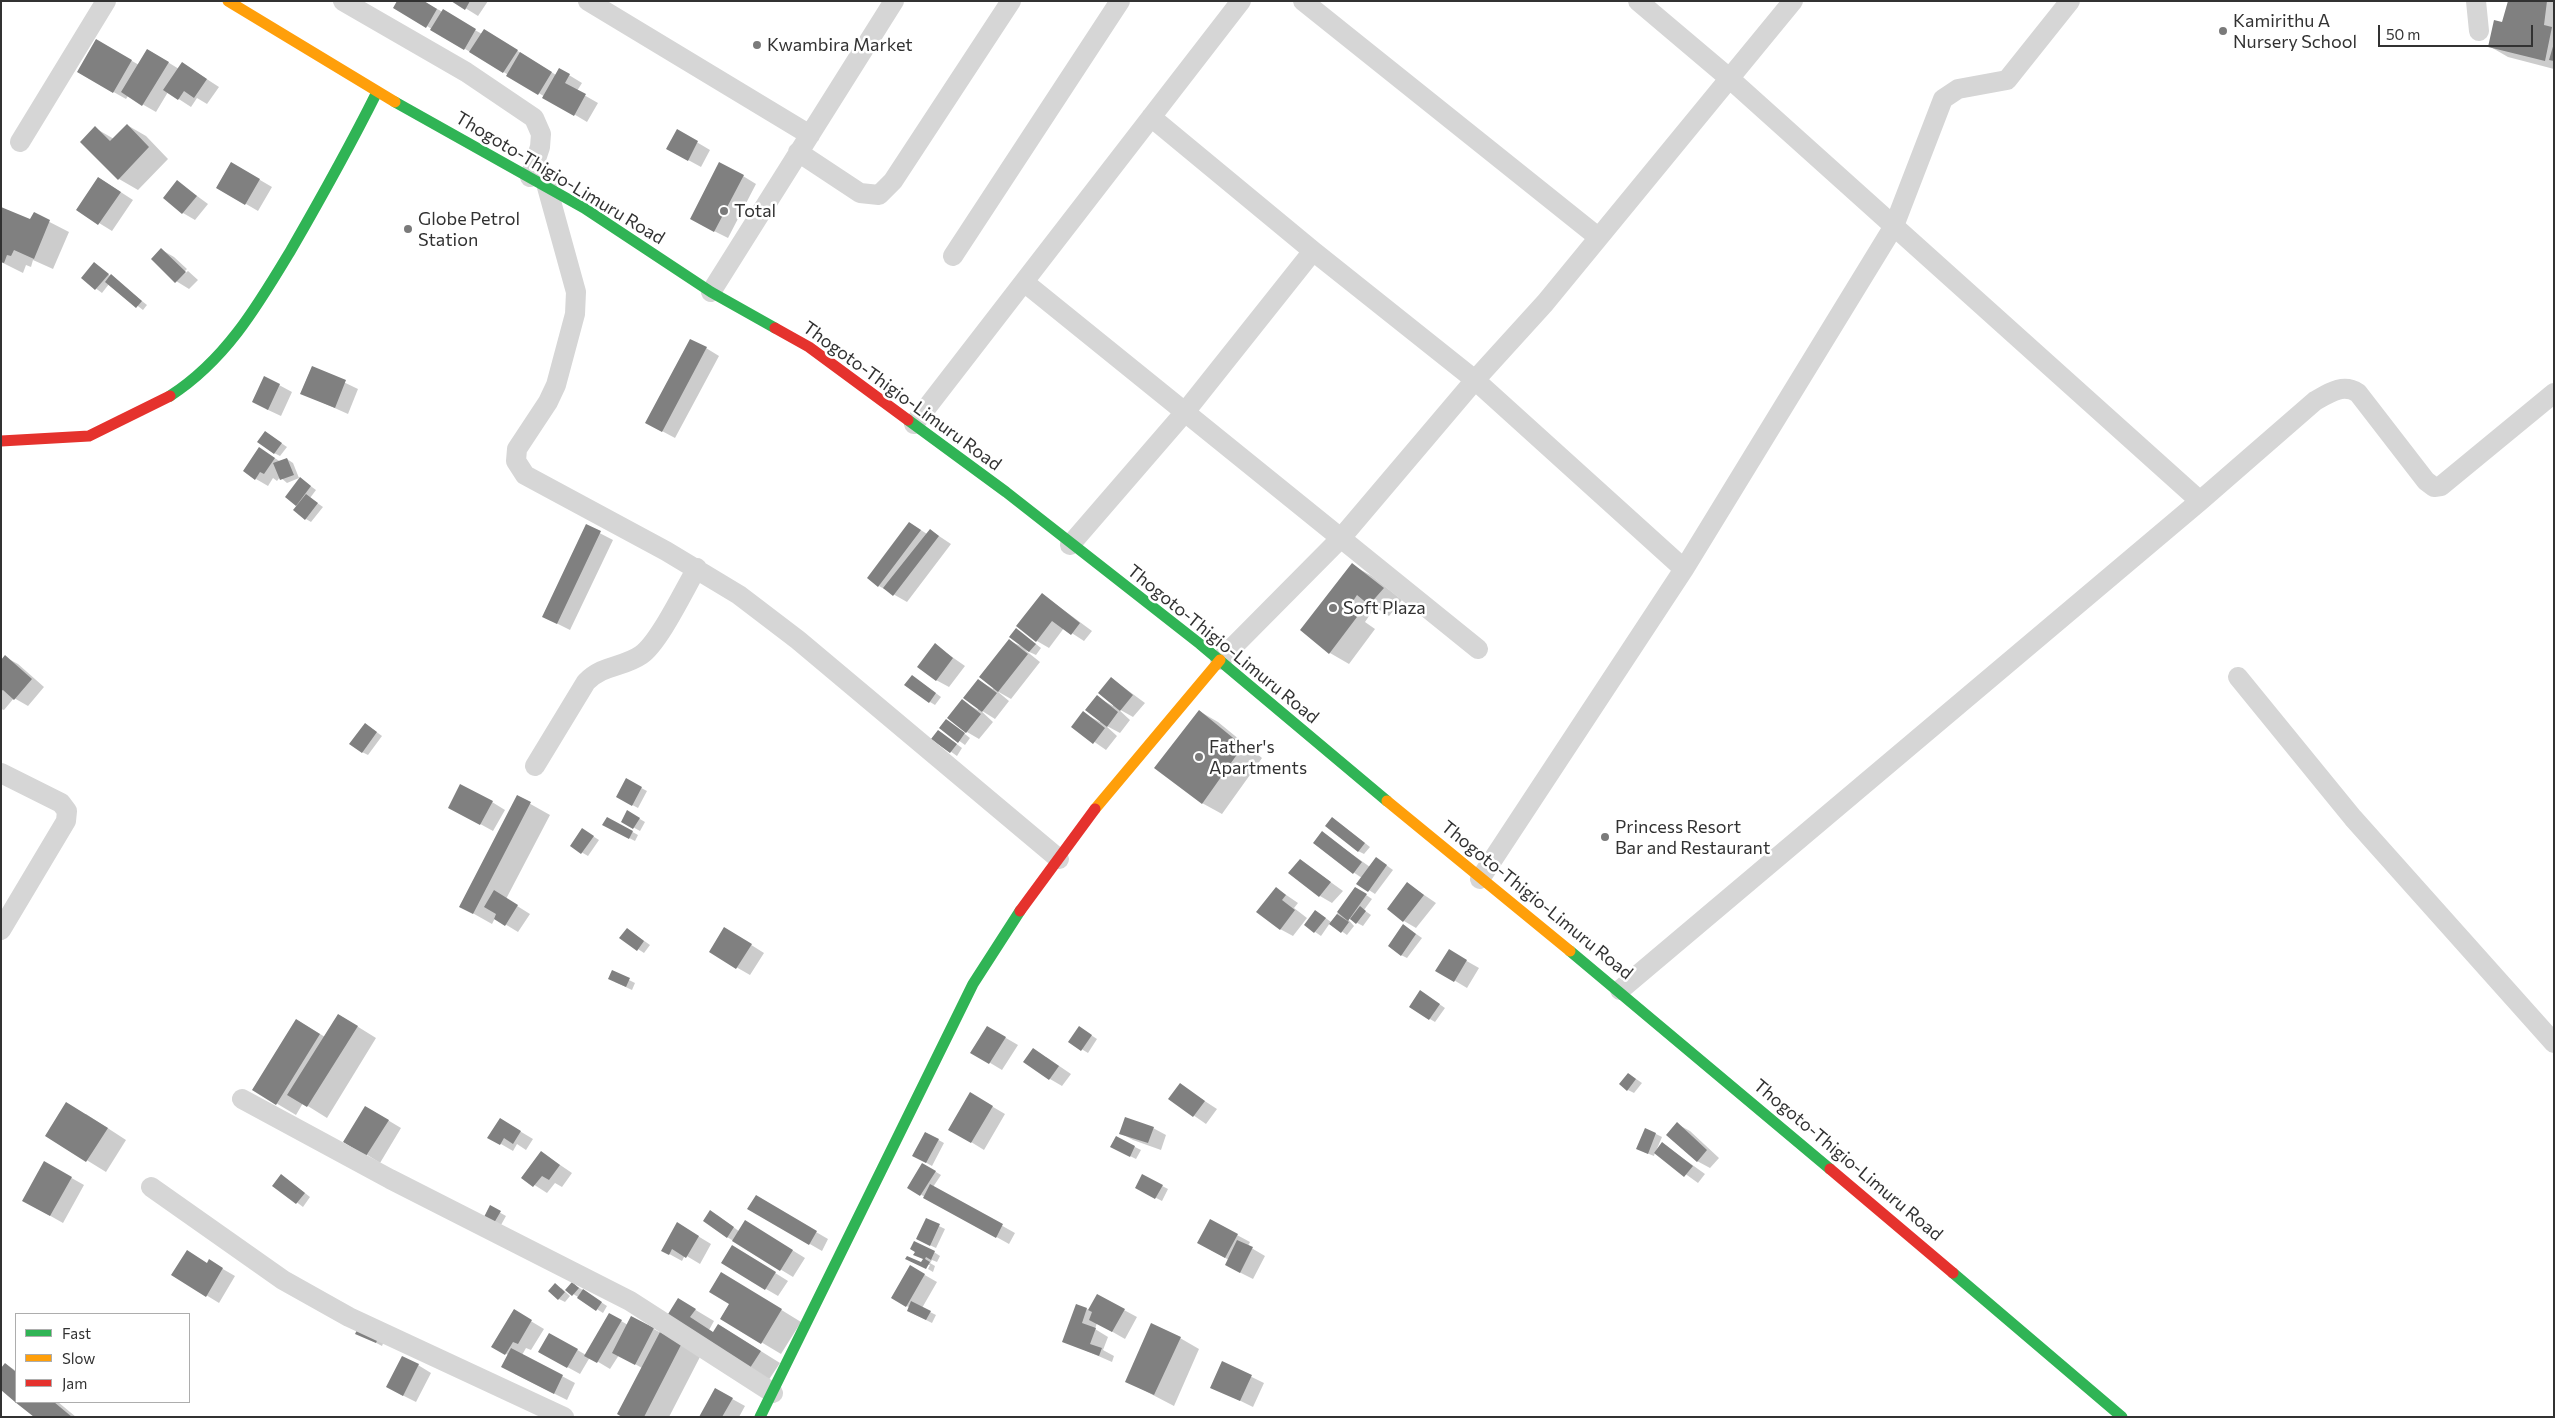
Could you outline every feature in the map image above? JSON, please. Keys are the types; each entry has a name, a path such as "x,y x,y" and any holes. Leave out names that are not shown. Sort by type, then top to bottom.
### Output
{"main road":[{"name":"Thogoto-Thigio-Limuru Road","path":"228,1 378,92 584,208 711,292 809,347 1006,492 1070,545 1220,660 1480,879 1620,990 2122,1417"},
{"path":"1,441 89,436 172,395 210,365 251,316 335,175 378,92"},
{"path":"760,1417 973,984 999,940 1123,773 1220,660"}],"street":[{"path":"20,142 106,1"},
{"path":"343,1 466,72 534,118 541,134 539,182 576,292 575,314 556,385 548,402 517,449 516,460 524,476 532,482 603,516 697,568 738,595 798,640 1059,859"},
{"path":"588,1 810,135"},
{"path":"711,292 894,1"},
{"path":"798,152 860,193 879,195 893,181 1011,1"},
{"path":"953,256 1120,1"},
{"path":"914,424 1241,1"},
{"path":"1303,1 1598,237"},
{"path":"1638,1 1729,78 2200,501"},
{"path":"1220,660 1341,538 1475,380 1545,303 1598,237 1648,180 1793,1"},
{"path":"1480,879 1684,569 1894,226 1944,99 1958,89 2007,80 2070,1"},
{"path":"2476,1 2479,31"},
{"path":"1151,117 1313,251 1475,380 1684,569"},
{"path":"1070,545 1185,412 1313,251"},
{"path":"1024,282 1478,649"},
{"path":"1620,990 2200,501 2315,401 2338,389 2352,389 2358,393 2426,481 2434,487 2441,486 2554,393"},
{"path":"535,766 586,682 595,673 641,656 652,644 697,568"},
{"path":"2238,677 2353,818 2554,1044"},
{"path":"1,773 61,803 67,811 66,821 1,930"},
{"path":"242,1098 390,1179 630,1301 773,1393"},
{"path":"152,1187 291,1285 349,1317 564,1417"}],"building":[{"path":"397,1 424,1 437,9 426,28 393,8"},
{"path":"451,1 470,1 465,10"},
{"path":"2508,1 2547,1 2544,25 2552,27 2545,61 2488,47 2494,20 2502,22"},
{"path":"443,9 476,29 464,50 430,30"},
{"path":"484,29 518,50 503,73 469,52"},
{"path":"96,39 132,60 113,93 77,72"},
{"path":"2554,43 2554,61 2549,60"},
{"path":"147,49 169,62 142,106 121,92"},
{"path":"520,52 552,72 538,95 506,76"},
{"path":"182,62 207,79 194,98 184,91 178,100 163,90"},
{"path":"559,68 570,74 565,83 586,94 574,116 542,98"},
{"path":"127,124 149,147 118,180 80,142 95,126 110,141"},
{"path":"677,129 698,141 688,161 666,149"},
{"path":"231,162 260,179 245,205 216,188"},
{"path":"719,162 744,175 714,232 690,219"},
{"path":"98,177 121,192 98,225 76,210"},
{"path":"177,180 197,196 182,214 163,198"},
{"path":"1,207 30,219 34,212 50,220 34,259 14,250 11,256 7,255 4,263 1,262"},
{"path":"161,248 186,272 175,283 151,259"},
{"path":"94,262 109,274 95,290 81,278"},
{"path":"111,274 142,301 136,308 105,282"},
{"path":"690,339 707,347 662,432 645,423"},
{"path":"312,366 346,380 335,408 300,394"},
{"path":"264,376 280,384 268,410 252,402"},
{"path":"265,431 282,443 274,454 257,442"},
{"path":"259,447 275,458 264,474 260,472 255,480 243,471"},
{"path":"287,458 294,475 280,480 273,463"},
{"path":"300,477 311,486 296,506 285,497"},
{"path":"306,494 318,503 305,520 293,510"},
{"path":"909,522 921,530 878,587 867,578"},
{"path":"586,524 601,531 557,624 542,617"},
{"path":"930,529 939,536 893,596 883,588"},
{"name":"Soft Plaza","path":"1352,563 1384,588 1369,605 1357,595 1347,610 1357,617 1329,654 1300,630"},
{"path":"1042,593 1080,623 1071,635 1052,621 1036,642 1016,626"},
{"path":"1016,628 1036,644 1029,652 1009,637"},
{"path":"1009,639 1028,654 998,692 979,677"},
{"path":"935,643 953,658 936,681 917,667"},
{"path":"5,655 32,679 14,700 3,690 1,691 1,660"},
{"path":"912,675 936,693 929,703 904,685"},
{"path":"1111,677 1133,695 1120,711 1098,693"},
{"path":"978,679 997,693 982,712 963,698"},
{"path":"1097,695 1118,712 1107,727 1085,710"},
{"path":"962,699 981,714 966,733 947,718"},
{"name":"Father's Apartments","path":"1199,710 1243,746 1202,804 1154,768"},
{"path":"1083,711 1105,728 1093,744 1071,727"},
{"path":"946,719 965,733 958,743 939,728"},
{"path":"365,723 377,732 362,753 349,744"},
{"path":"938,730 957,744 950,753 931,739"},
{"path":"626,778 642,787 632,806 616,797"},
{"path":"460,784 493,801 480,825 448,808"},
{"path":"517,795 531,802 473,914 459,907"},
{"path":"627,810 640,818 633,829 621,822"},
{"path":"607,817 633,831 629,839 602,825"},
{"path":"1332,817 1365,843 1358,852 1325,826"},
{"path":"582,828 594,836 581,854 570,846"},
{"path":"1322,831 1362,862 1353,874 1313,843"},
{"path":"1376,857 1387,865 1368,892 1356,884"},
{"path":"1300,859 1331,882 1319,897 1288,873"},
{"path":"1407,882 1424,895 1403,922 1387,909"},
{"path":"1276,887 1286,895 1282,900 1295,910 1280,930 1256,912"},
{"path":"1355,887 1367,894 1348,921 1337,912"},
{"path":"494,890 518,905 505,926 494,919 496,914 484,907"},
{"path":"1360,906 1366,911 1356,924 1350,919"},
{"path":"1315,910 1326,918 1314,933 1304,925"},
{"path":"1337,914 1349,922 1341,933 1329,924"},
{"path":"1403,924 1416,934 1401,956 1388,946"},
{"path":"724,927 752,944 736,969 709,952"},
{"path":"627,928 644,941 637,951 619,938"},
{"path":"1449,949 1467,960 1454,982 1435,971"},
{"path":"612,970 630,978 626,987 608,979"},
{"path":"1420,990 1440,1004 1429,1020 1409,1007"},
{"path":"338,1014 358,1026 307,1107 287,1095"},
{"path":"296,1019 320,1034 276,1105 252,1090"},
{"path":"987,1026 1006,1037 989,1064 970,1053"},
{"path":"1079,1026 1092,1035 1081,1051 1068,1042"},
{"path":"1033,1048 1059,1066 1049,1080 1023,1062"},
{"path":"1628,1073 1636,1079 1627,1091 1619,1084"},
{"path":"1180,1083 1205,1101 1193,1117 1168,1099"},
{"path":"970,1092 993,1106 971,1143 948,1130"},
{"path":"66,1102 108,1128 86,1162 45,1136"},
{"path":"365,1106 389,1120 366,1156 343,1142"},
{"path":"1125,1117 1154,1127 1148,1143 1119,1134"},
{"path":"500,1118 521,1131 513,1144 504,1138 500,1145 487,1138"},
{"path":"1677,1122 1707,1150 1697,1162 1666,1135"},
{"path":"1645,1128 1656,1133 1648,1154 1636,1149"},
{"path":"925,1132 939,1139 926,1163 912,1156"},
{"path":"1116,1136 1135,1146 1130,1157 1110,1147"},
{"path":"1662,1142 1693,1166 1684,1177 1654,1153"},
{"path":"541,1151 560,1165 549,1180 542,1176 533,1187 521,1178"},
{"path":"44,1161 72,1177 50,1216 22,1201"},
{"path":"922,1163 936,1171 920,1196 907,1188"},
{"path":"281,1174 305,1193 296,1204 272,1186"},
{"path":"1142,1174 1163,1185 1155,1199 1135,1188"},
{"path":"930,1184 1003,1224 996,1238 923,1198"},
{"path":"756,1195 817,1231 809,1245 747,1209"},
{"path":"490,1205 501,1211 494,1223 484,1217"},
{"path":"710,1210 734,1227 727,1238 703,1221"},
{"path":"926,1218 940,1224 930,1246 916,1239"},
{"path":"1210,1219 1238,1234 1225,1258 1197,1243"},
{"path":"745,1220 793,1250 780,1271 732,1241"},
{"path":"677,1222 699,1236 686,1258 672,1249 669,1255 661,1251"},
{"path":"1237,1240 1253,1247 1240,1273 1225,1265"},
{"path":"914,1241 935,1251 931,1260 926,1257 925,1259 930,1262 926,1269 905,1259 907,1256 921,1262 923,1259 913,1255 915,1252 910,1249"},
{"path":"732,1245 776,1272 765,1290 721,1263"},
{"path":"187,1250 207,1263 209,1259 223,1268 206,1297 171,1275"},
{"path":"910,1265 925,1274 906,1307 891,1298"},
{"path":"721,1272 782,1309 761,1344 720,1319 729,1304 709,1292"},
{"path":"572,1282 579,1288 572,1296 565,1290"},
{"path":"555,1283 565,1292 558,1300 548,1291"},
{"path":"583,1289 602,1302 596,1311 577,1298"},
{"path":"1097,1294 1125,1309 1112,1332 1089,1320 1092,1312 1088,1310"},
{"path":"678,1298 696,1309 690,1317 713,1332 718,1324 761,1351 748,1371 665,1319"},
{"path":"911,1301 931,1311 926,1320 907,1311"},
{"path":"1076,1304 1087,1308 1082,1323 1096,1328 1090,1344 1102,1348 1099,1356 1062,1342"},
{"path":"514,1309 532,1320 518,1344 513,1342 505,1355 491,1347"},
{"path":"609,1313 622,1320 597,1363 584,1356"},
{"path":"631,1316 654,1328 635,1365 612,1353"},
{"path":"1151,1323 1181,1337 1154,1395 1125,1382"},
{"path":"359,1326 379,1336 376,1343 355,1334"},
{"path":"660,1332 682,1343 644,1417 622,1417 617,1414"},
{"path":"549,1333 578,1349 567,1368 538,1352"},
{"path":"511,1348 563,1375 554,1394 501,1367"},
{"path":"402,1356 419,1364 403,1396 386,1387"},
{"path":"1222,1361 1252,1375 1240,1401 1210,1388"},
{"path":"5,1363 15,1371 15,1402 1,1390 1,1368"},
{"path":"715,1388 733,1398 722,1417 699,1417"},
{"path":"16,1403 55,1403 72,1417 34,1417"}],"traffic: fast":[{"path":"170,396 208,366 253,311 279,271 313,211 377,92"},
{"path":"395,102 584,208 711,292 775,328"},
{"path":"908,420 1006,492 1200,644 1387,801"},
{"path":"760,1417 973,984 1020,911"},
{"path":"1570,951 1830,1169"},
{"path":"1953,1273 2122,1417"}],"traffic: slow":[{"path":"228,1 395,102"},
{"path":"1095,809 1220,660"},
{"path":"1387,801 1570,951"}],"traffic: jam":[{"path":"775,328 809,347 908,420"},
{"path":"1,441 89,436 170,396"},
{"path":"1020,911 1095,809"},
{"path":"1830,1169 1953,1273"}],"place":[{"name":"Kamirithu A Nursery School","path":"2223,31"},
{"name":"Kwambira Market","path":"757,45"},
{"name":"Total","path":"724,211"},
{"name":"Globe Petrol Station","path":"408,229"},
{"name":"Soft Plaza","path":"1333,608"},
{"name":"Father's Apartments","path":"1199,757"},
{"name":"Princess Resort Bar and Restaurant","path":"1605,837"}]}
